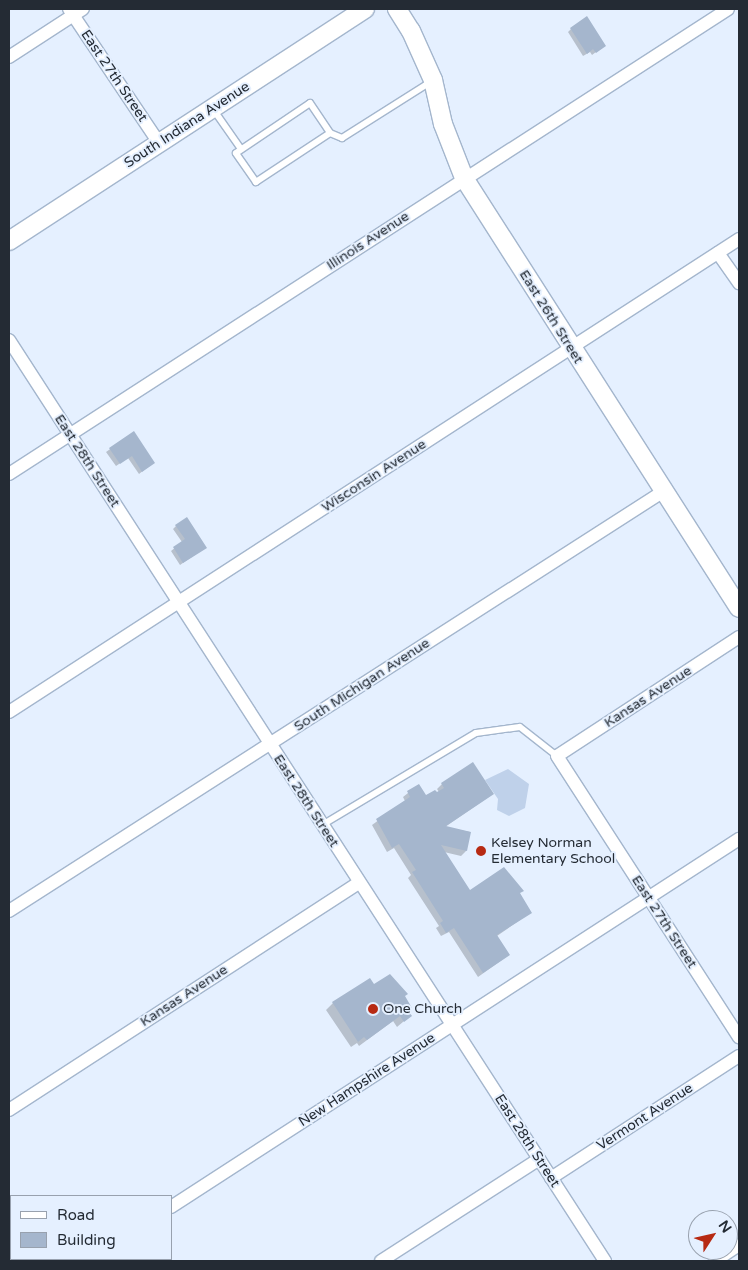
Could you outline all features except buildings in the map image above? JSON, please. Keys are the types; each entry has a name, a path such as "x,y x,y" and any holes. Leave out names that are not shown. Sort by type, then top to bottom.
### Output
{"street":[{"name":"South Indiana Avenue","path":"9,241 365,9"},
{"name":"East 26th Street","path":"397,9 411,31 433,80 443,124 464,178 571,348 739,606"},
{"name":"Illinois Avenue","path":"9,474 728,9"},
{"path":"9,57 75,11"},
{"name":"East 27th Street","path":"75,11 159,143"},
{"name":"Wisconsin Avenue","path":"9,712 739,239"},
{"path":"718,253 739,283"},
{"name":"East 28th Street","path":"9,340 605,1261"},
{"name":"South Michigan Avenue","path":"9,911 664,491"},
{"name":"Kansas Avenue","path":"558,756 739,638"},
{"name":"East 27th Street","path":"558,756 739,1037"},
{"name":"New Hampshire Avenue","path":"172,1206 739,839"},
{"name":"Kansas Avenue","path":"9,1110 360,883"},
{"name":"Vermont Avenue","path":"551,1178 739,1056"},
{"path":"381,1261 539,1159"},
{"path":"714,1261 739,1245"}],"lane":[{"path":"330,133 256,182 236,153 310,103 330,133 342,138 433,80"},
{"path":"213,108 241,149"},
{"path":"322,825 476,733 520,727 558,756"}],"shaded area":[{"path":"508,769 529,784 525,808 509,816 497,810 498,799 485,780"}],"place":[{"name":"Kelsey Norman Elementary School","path":"481,851"},
{"name":"One Church","path":"373,1009"}]}
